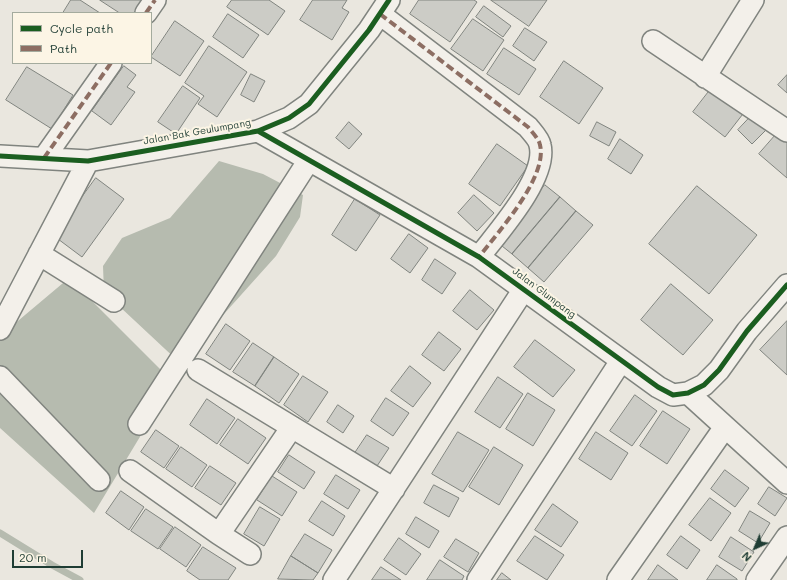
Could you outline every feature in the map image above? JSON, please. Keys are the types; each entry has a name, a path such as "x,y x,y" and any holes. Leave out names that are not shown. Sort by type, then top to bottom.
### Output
{"street":[{"path":"147,12 155,0"},
{"path":"705,77 753,0"},
{"path":"384,7 528,127 540,144 539,165 530,188 479,257"},
{"name":"Jalan Bak Geulumpang","path":"0,156 88,161 258,131 289,118 309,104 369,30 384,7"},
{"path":"653,41 787,131"},
{"path":"44,158 110,64"},
{"name":"Jalan Glumpang","path":"258,131 479,257 621,361 658,387 673,395 688,393 704,385 719,370 746,331 787,285"},
{"path":"139,424 309,160"},
{"path":"0,329 88,161"},
{"path":"39,254 114,301"},
{"path":"334,580 524,289"},
{"path":"478,580 621,361"},
{"path":"198,370 394,489"},
{"path":"0,377 99,480"},
{"path":"688,393 787,483"},
{"path":"219,534 292,427"},
{"path":"618,580 725,427"},
{"path":"130,471 250,554"},
{"path":"757,580 787,537"}],"shaded area":[{"path":"219,161 263,174 303,195 300,217 276,256 180,363 104,292 103,266 122,238 170,218"},
{"path":"69,278 173,382 94,513 0,428 0,336"}],"building":[{"path":"71,0 80,0 98,12 64,12"},
{"path":"100,0 143,0 135,12 118,12"},
{"path":"232,0 269,0 285,11 268,35 227,7"},
{"path":"313,0 347,0 342,8 349,12 332,40 300,20"},
{"path":"419,0 474,0 477,2 450,42 410,14"},
{"path":"491,0 547,0 529,26"},
{"path":"484,6 511,26 503,37 476,17"},
{"path":"228,14 259,35 243,58 213,37"},
{"path":"473,19 504,40 483,71 451,49"},
{"path":"175,21 204,41 180,76 152,58"},
{"path":"525,28 547,42 534,61 513,46"},
{"path":"209,46 247,72 217,117 198,104 204,96 185,83"},
{"path":"504,48 536,69 519,95 487,74"},
{"path":"564,61 603,88 579,124 540,97"},
{"path":"124,66 136,75 127,87 135,92 111,125 92,111"},
{"path":"27,67 73,95 52,129 6,100"},
{"path":"251,74 265,81 254,102 241,95"},
{"path":"787,75 787,93 778,85"},
{"path":"714,85 746,110 725,137 693,112"},
{"path":"183,86 200,98 176,134 158,122"},
{"path":"754,113 769,127 752,144 738,130"},
{"path":"349,122 362,134 349,149 336,138"},
{"path":"597,122 616,132 609,146 590,136"},
{"path":"780,130 787,137 787,178 759,154"},
{"path":"620,139 643,155 631,174 608,159"},
{"path":"497,144 528,166 500,206 469,184"},
{"path":"96,178 124,199 82,257 54,236"},
{"path":"545,185 560,197 512,254 497,242"},
{"path":"697,186 757,235 709,294 649,244"},
{"path":"474,195 494,213 477,231 458,213"},
{"path":"560,197 576,211 528,268 512,254"},
{"path":"355,199 380,215 356,251 332,235"},
{"path":"576,211 593,225 544,282 528,268"},
{"path":"409,234 428,248 410,273 391,259"},
{"path":"435,259 456,273 442,294 422,280"},
{"path":"671,284 713,320 683,355 641,320"},
{"path":"470,290 494,310 477,330 453,311"},
{"path":"787,321 787,375 760,350"},
{"path":"226,324 250,341 230,370 206,354"},
{"path":"439,332 461,349 444,371 422,355"},
{"path":"535,340 575,370 553,397 514,367"},
{"path":"253,343 274,357 255,386 233,372"},
{"path":"274,357 299,374 279,403 255,386"},
{"path":"410,366 431,383 413,407 391,391"},
{"path":"303,376 328,392 308,422 284,405"},
{"path":"498,377 523,394 500,428 475,412"},
{"path":"528,393 555,410 533,446 506,429"},
{"path":"635,395 657,411 632,446 610,431"},
{"path":"386,398 409,413 393,436 371,421"},
{"path":"207,399 235,418 217,444 190,425"},
{"path":"338,405 354,416 343,433 327,422"},
{"path":"663,411 690,429 667,464 640,446"},
{"path":"238,419 266,438 248,464 220,445"},
{"path":"156,430 179,446 164,468 141,452"},
{"path":"458,432 489,450 463,492 432,474"},
{"path":"596,432 628,453 611,480 579,459"},
{"path":"367,435 389,448 377,466 355,453"},
{"path":"181,447 207,465 192,487 166,469"},
{"path":"494,447 523,465 499,505 469,487"},
{"path":"289,455 315,472 304,489 278,472"},
{"path":"210,466 236,483 221,505 195,488"},
{"path":"725,470 749,488 735,507 711,489"},
{"path":"336,475 360,490 348,509 324,494"},
{"path":"272,476 297,492 282,516 257,500"},
{"path":"434,485 459,498 449,517 424,503"},
{"path":"769,487 787,498 775,516 758,504"},
{"path":"121,491 144,507 129,530 106,513"},
{"path":"710,498 731,513 711,541 689,525"},
{"path":"322,501 345,516 333,536 309,521"},
{"path":"553,504 578,522 561,547 535,530"},
{"path":"260,507 280,519 264,546 244,534"},
{"path":"146,509 173,527 158,549 131,531"},
{"path":"750,511 770,523 758,543 739,531"},
{"path":"416,517 439,531 429,548 406,534"},
{"path":"175,527 201,545 186,567 160,549"},
{"path":"305,534 332,550 318,573 291,556"},
{"path":"535,536 564,555 547,580 517,561"},
{"path":"681,536 700,550 687,569 667,555"},
{"path":"731,537 754,552 742,571 719,557"},
{"path":"399,538 421,554 406,575 384,560"},
{"path":"456,539 479,553 468,572 444,557"},
{"path":"203,547 236,568 228,580 200,580 187,571"},
{"path":"291,556 318,573 313,580 278,579"},
{"path":"440,560 464,576 462,580 427,580"},
{"path":"658,565 678,580 648,580"},
{"path":"717,565 737,579 737,580 707,580"},
{"path":"381,567 401,580 372,580"},
{"path":"502,573 511,580 497,580"}],"waterway":[{"path":"0,533 52,565 80,580"}],"marked path":[{"path":"147,12 155,0"},
{"path":"380,14 528,127 540,145 540,158 537,172 529,188 520,204 479,257"},
{"path":"44,158 110,64"}],"cycle path":[{"path":"0,156 88,161 258,131 289,118 309,104 369,30 389,0"},
{"path":"258,131 479,257 658,387 673,395 688,393 704,385 719,370 747,331 787,285"}]}
